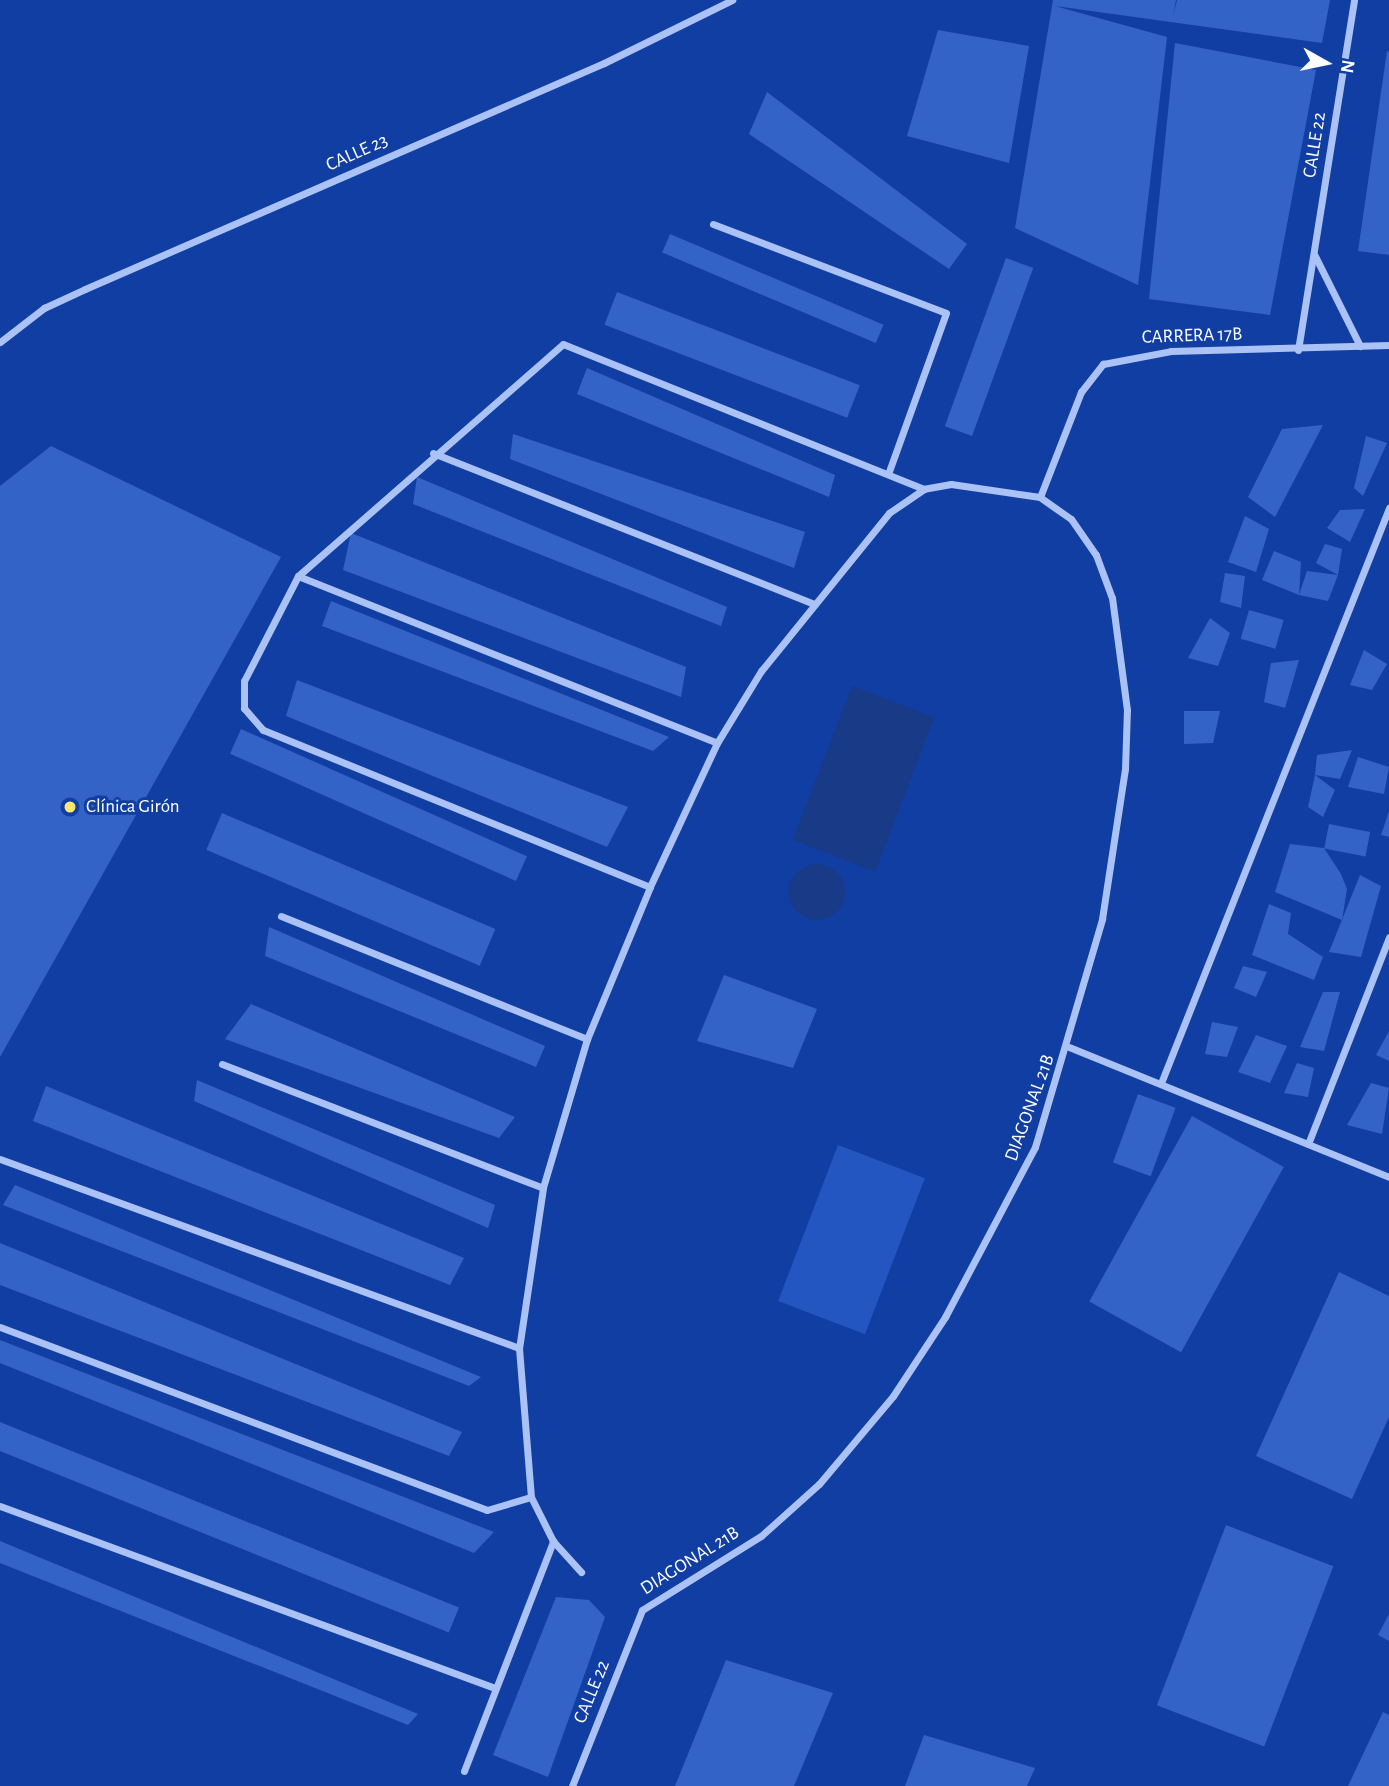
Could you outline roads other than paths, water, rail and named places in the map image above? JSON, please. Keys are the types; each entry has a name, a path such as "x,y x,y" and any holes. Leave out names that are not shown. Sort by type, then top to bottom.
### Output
{"street":[{"name":"CALLE 23","path":"0,342 44,308 604,63 732,0"},
{"name":"CALLE 22","path":"1298,350 1354,0"},
{"path":"713,225 946,313 889,471"},
{"path":"1314,253 1360,346"},
{"path":"650,887 253,721 244,708 244,681 298,576 433,453 563,344 889,471 924,489 986,485 1040,497"},
{"name":"CARRERA 17B","path":"1040,497 1081,392 1103,364 1171,351 1298,350 1389,345"},
{"path":"433,453 813,603"},
{"path":"581,1572 553,1541 531,1497 519,1348 542,1188 587,1039 650,887 717,743 813,603 862,540 924,489"},
{"name":"DIAGONAL 21B","path":"642,1610 761,1536 819,1484 893,1396 992,1236 1035,1147 1069,1047 1116,845 1127,710 1112,598 1096,555 1071,519 1040,497"},
{"path":"1161,1083 1389,508"},
{"path":"298,576 717,743"},
{"path":"281,916 587,1039"},
{"path":"1308,1144 1389,937"},
{"path":"1069,1047 1389,1177"},
{"path":"222,1064 542,1188"},
{"path":"0,1159 519,1348"},
{"path":"0,1327 487,1510 531,1497"},
{"path":"0,1506 495,1688"},
{"path":"464,1771 553,1541"},
{"name":"CALLE 22","path":"572,1786 642,1610"}],"place":[{"name":"Clínica Girón","path":"70,807"}]}
